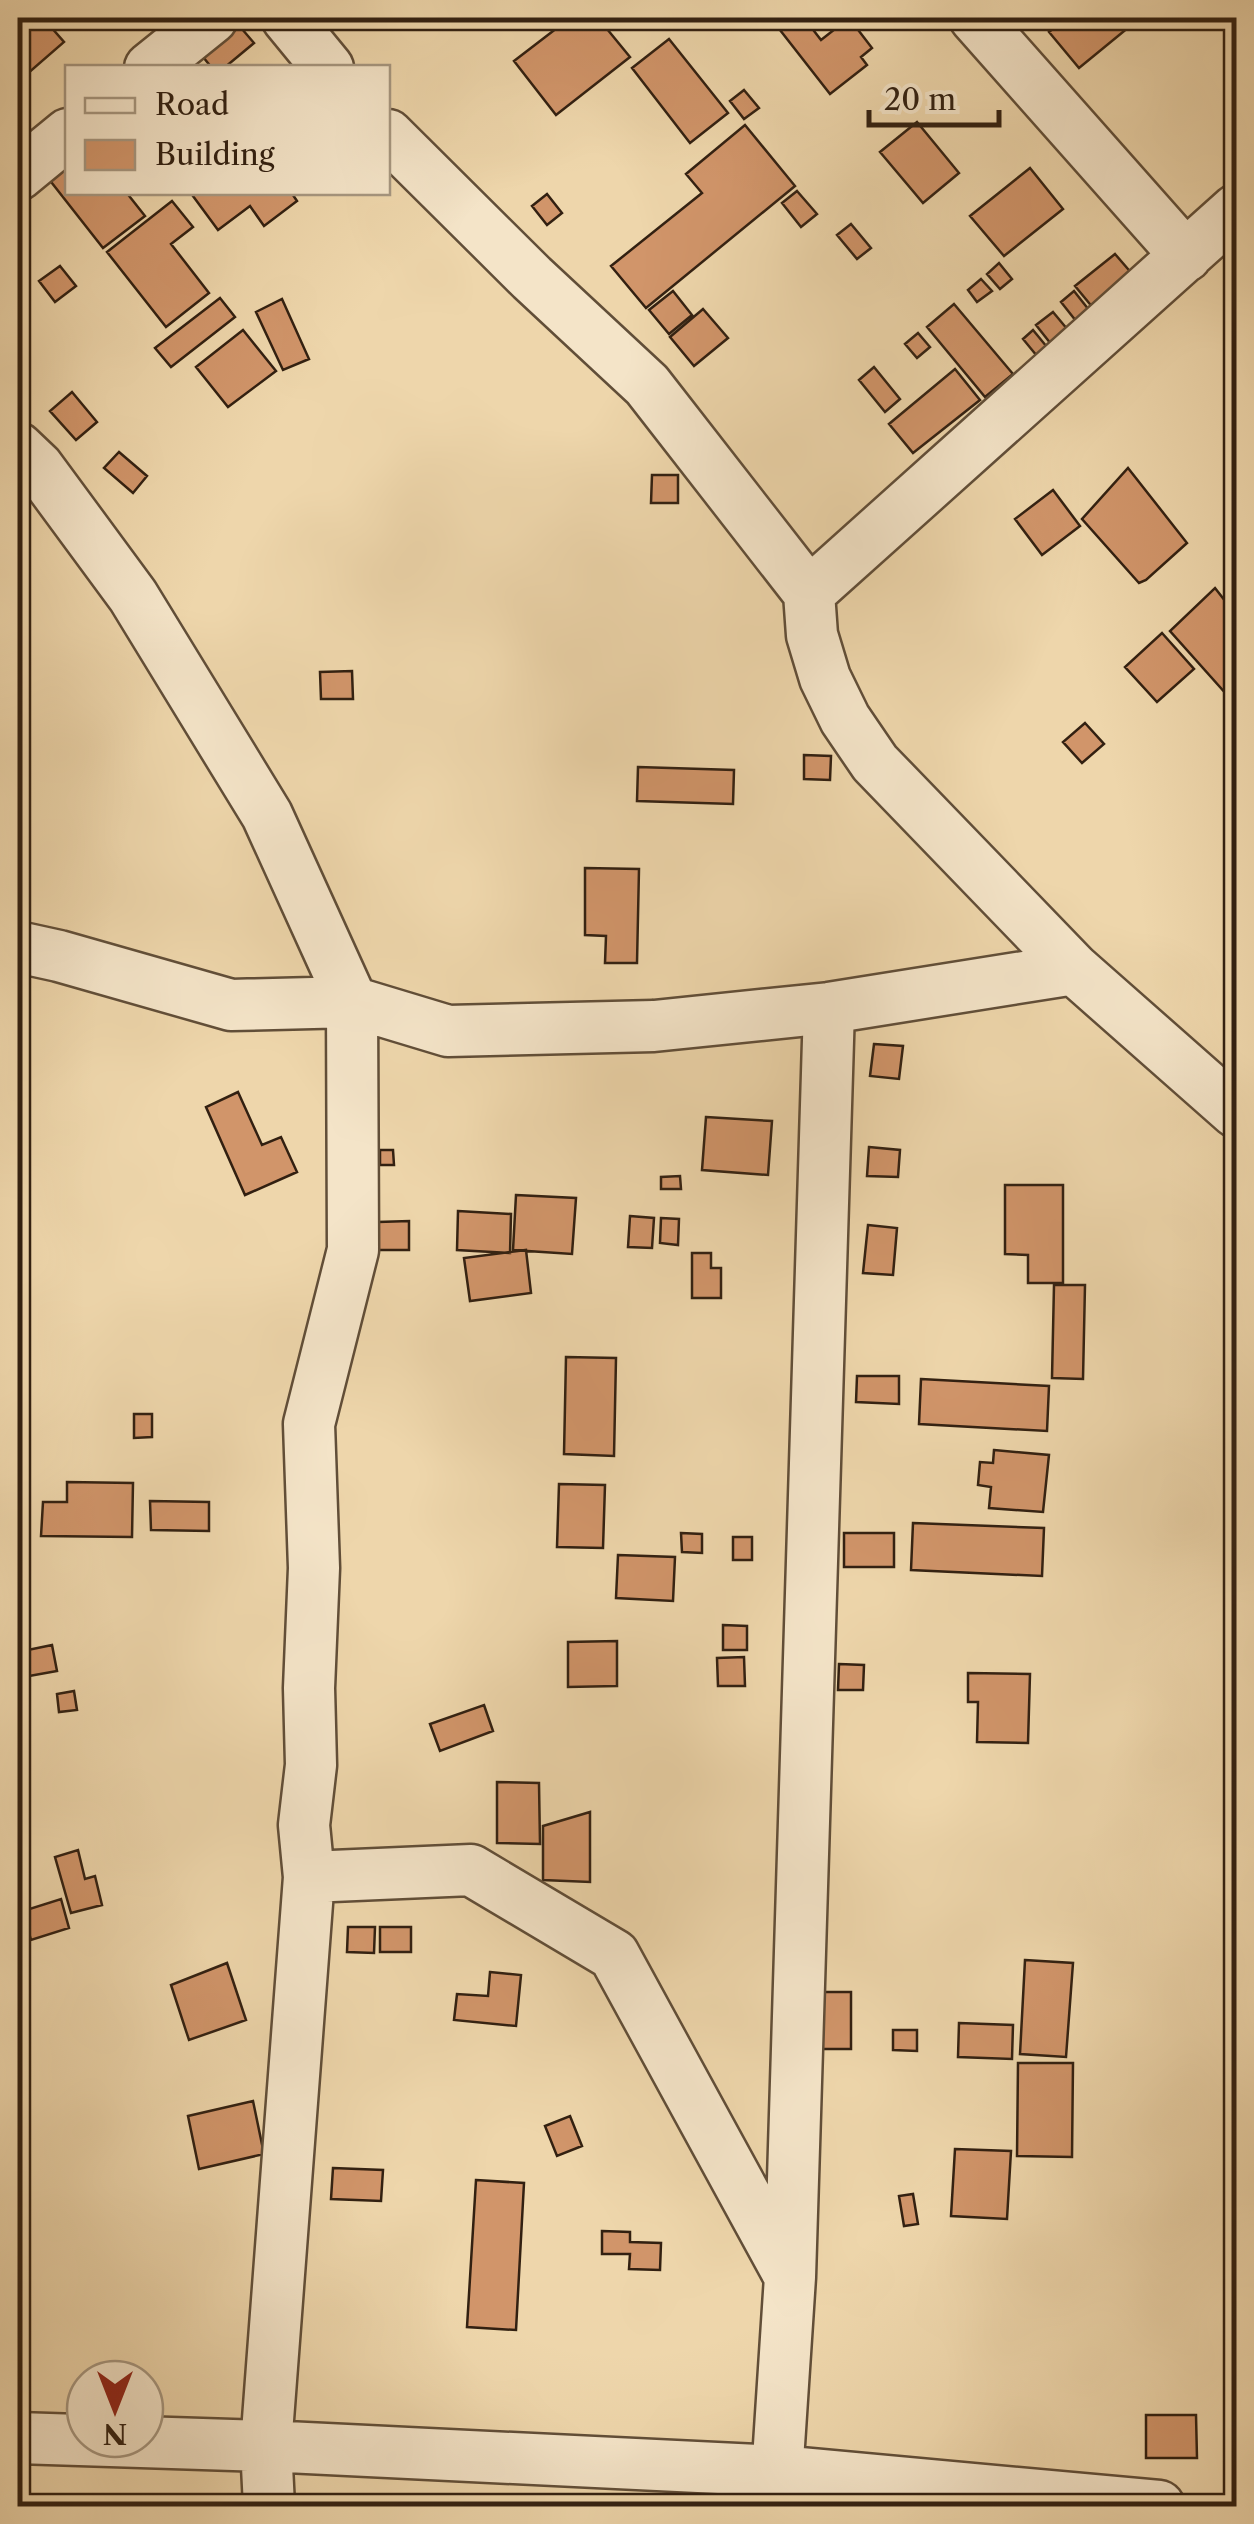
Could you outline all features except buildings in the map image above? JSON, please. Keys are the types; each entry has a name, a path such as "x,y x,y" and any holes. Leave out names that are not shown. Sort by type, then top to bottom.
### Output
{"street":[{"path":"154,65 212,18"},
{"path":"287,18 326,65"},
{"path":"976,18 1186,256"},
{"path":"18,175 65,136"},
{"path":"390,137 532,278 647,384 808,594 812,635 825,678 845,719 876,763 1074,969 1236,1112"},
{"path":"808,594 1236,210"},
{"path":"18,448 38,467 133,596 267,814 352,1002 353,1250 309,1424 314,1568 311,1765 304,1825 309,1877 266,2446 270,2506"},
{"path":"18,947 230,1005 352,1002 448,1031 654,1026 829,1008 1074,969"},
{"path":"776,2489 790,2277 829,1008"},
{"path":"309,1877 470,1870 614,1955 790,2277"},
{"path":"18,2438 266,2446 776,2489 1160,2506"}]}
